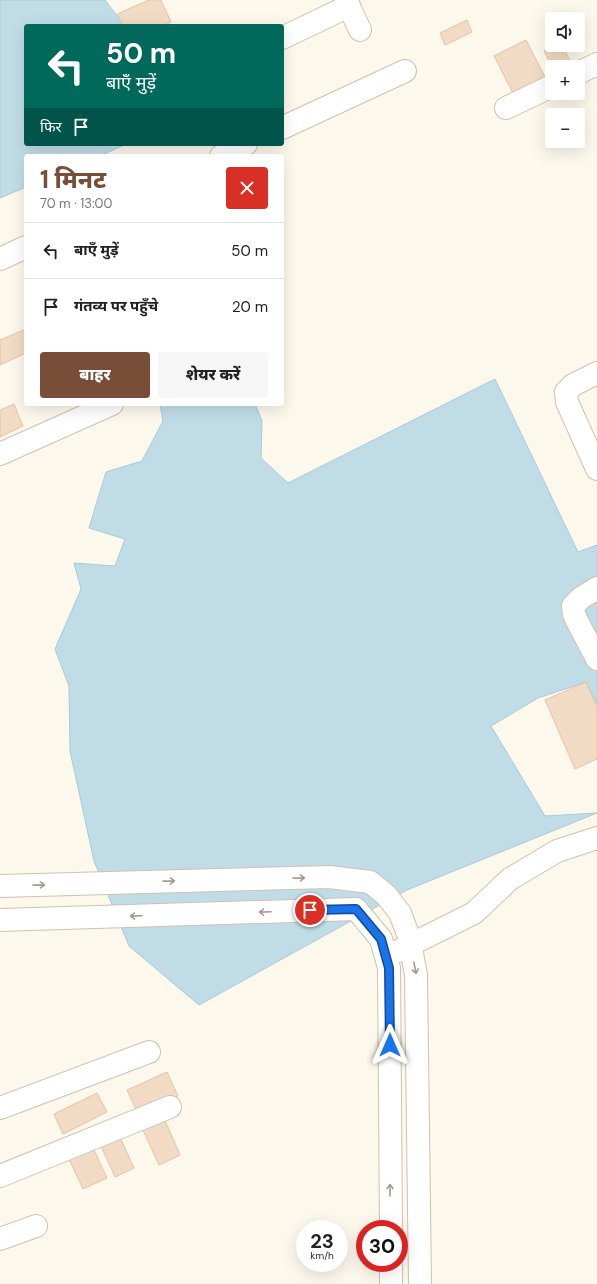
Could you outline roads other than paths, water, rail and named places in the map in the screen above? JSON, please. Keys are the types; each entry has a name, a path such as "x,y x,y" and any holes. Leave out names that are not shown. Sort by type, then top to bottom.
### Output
{"street":[{"path":"284,37 347,3 360,30"},
{"path":"585,70 597,64"},
{"path":"284,127 405,71"},
{"path":"506,108 545,89"},
{"path":"225,154 242,146"},
{"path":"0,259 24,248"},
{"path":"597,374 573,385 566,392 566,402 597,469"},
{"path":"0,454 108,406"},
{"path":"597,588 581,598 573,606 577,621 597,659"},
{"path":"386,956 411,946 431,934 474,913 510,879 556,851 597,838"},
{"path":"0,886 329,877 370,882 386,895 400,913 409,937 416,975 420,1284"},
{"path":"0,920 356,909 381,939 389,968 391,1220"},
{"path":"0,1108 149,1052"},
{"path":"0,1176 170,1107"},
{"path":"0,1239 36,1226"},
{"path":"391,1272 391,1284"}],"water":[{"path":"0,0 105,0 123,24 24,24 24,146 122,146 104,154 24,154 24,188 0,198"},
{"path":"495,379 578,552 597,545 597,704 586,682 538,698 491,726 545,816 597,813 407,890 199,1005 129,946 94,861 70,751 69,686 55,649 81,589 74,563 115,566 125,539 89,528 106,472 142,461 163,421 160,406 256,406 262,421 261,458 288,483"}]}
